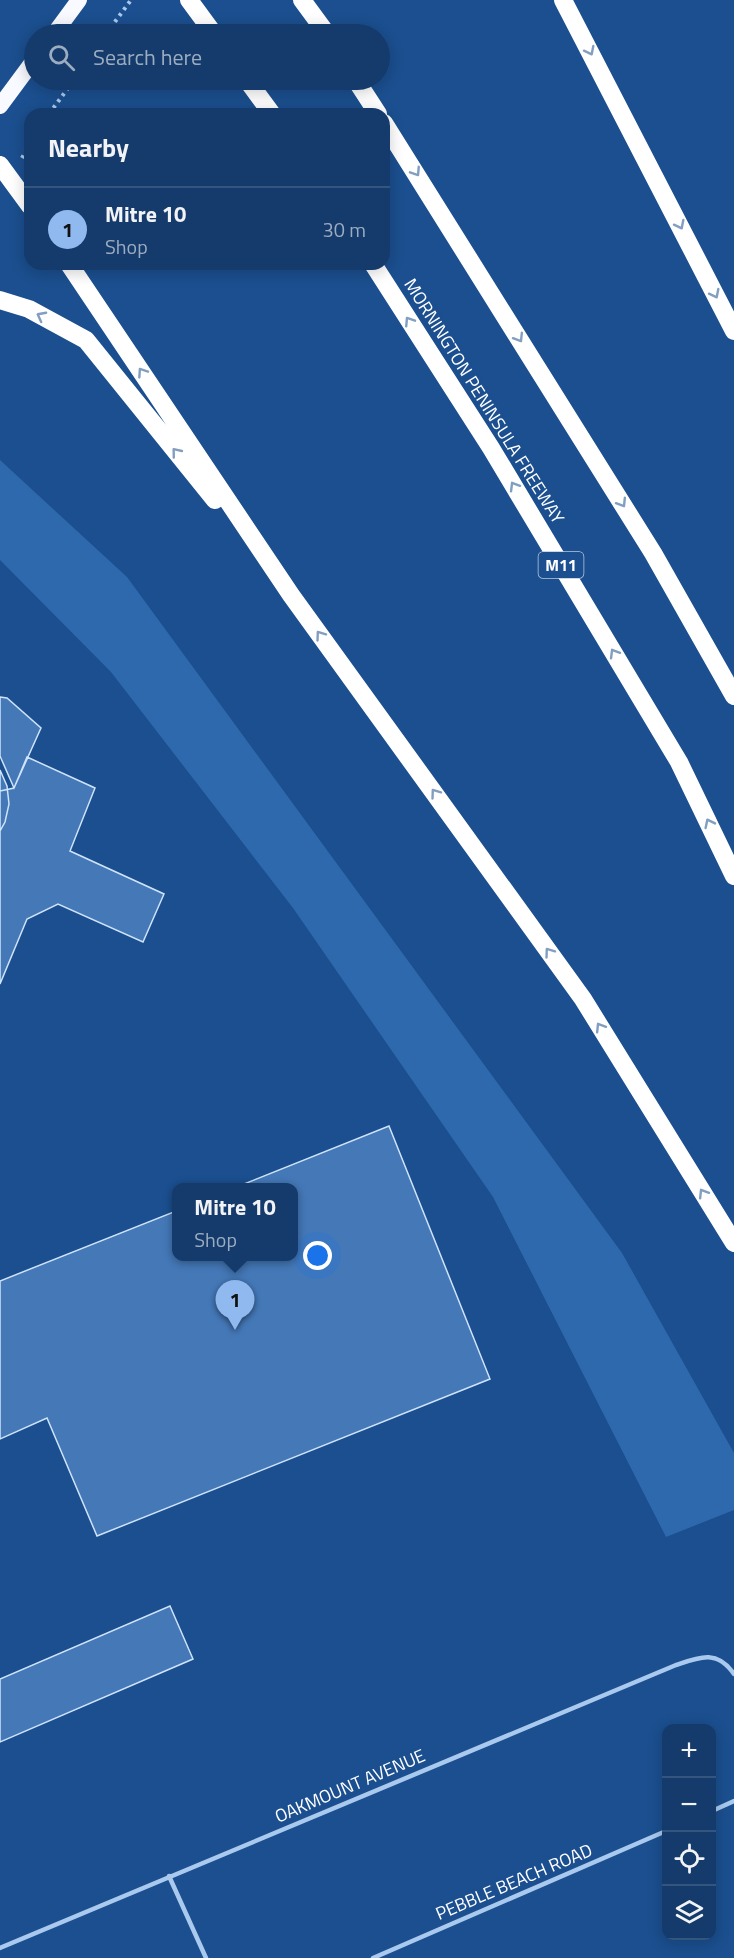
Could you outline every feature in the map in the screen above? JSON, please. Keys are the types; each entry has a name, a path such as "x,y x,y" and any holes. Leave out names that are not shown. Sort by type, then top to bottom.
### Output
{"highway":[{"path":"61,24 79,0"},
{"path":"189,0 207,24"},
{"path":"302,0 320,24"},
{"path":"562,0 734,331"},
{"path":"0,106 24,74"},
{"path":"254,90 268,108"},
{"path":"362,90 374,108"},
{"path":"390,133 653,553 734,696"},
{"path":"0,165 24,198"},
{"path":"73,270 291,595 583,999 734,1243"},
{"name":"MORNINGTON PENINSULA FREEWAY","path":"377,270 491,448 679,762 734,876"},
{"path":"0,300 29,309 86,340 291,595"}],"lane":[{"name":"OAKMOUNT AVENUE","path":"0,1948 676,1665 699,1657 712,1657 727,1664 734,1674"},
{"path":"716,1809 734,1802"},
{"name":"PEBBLE BEACH ROAD","path":"373,1958 664,1832"},
{"path":"169,1876 206,1958"}],"path":[{"path":"113,24 131,0"},
{"path":"53,108 67,90"}],"shaded area":[{"path":"0,460 127,577 622,1253 734,1453 734,1510 666,1537 493,1197 293,908 111,672 0,560"}],"building":[{"path":"0,697 7,698 41,728 14,788 0,756"},
{"path":"27,757 95,788 70,851 164,894 143,942 58,904 27,919 0,984 0,791 14,788"},
{"path":"0,770 7,786 9,804 5,822 0,831"},
{"path":"389,1126 490,1379 97,1536 47,1418 0,1439 0,1281 172,1213 172,1261 298,1261 298,1183 246,1183"},
{"path":"170,1606 193,1659 0,1742 0,1679"}],"place":[{"name":"Mitre 10","path":"235,1330"}]}
